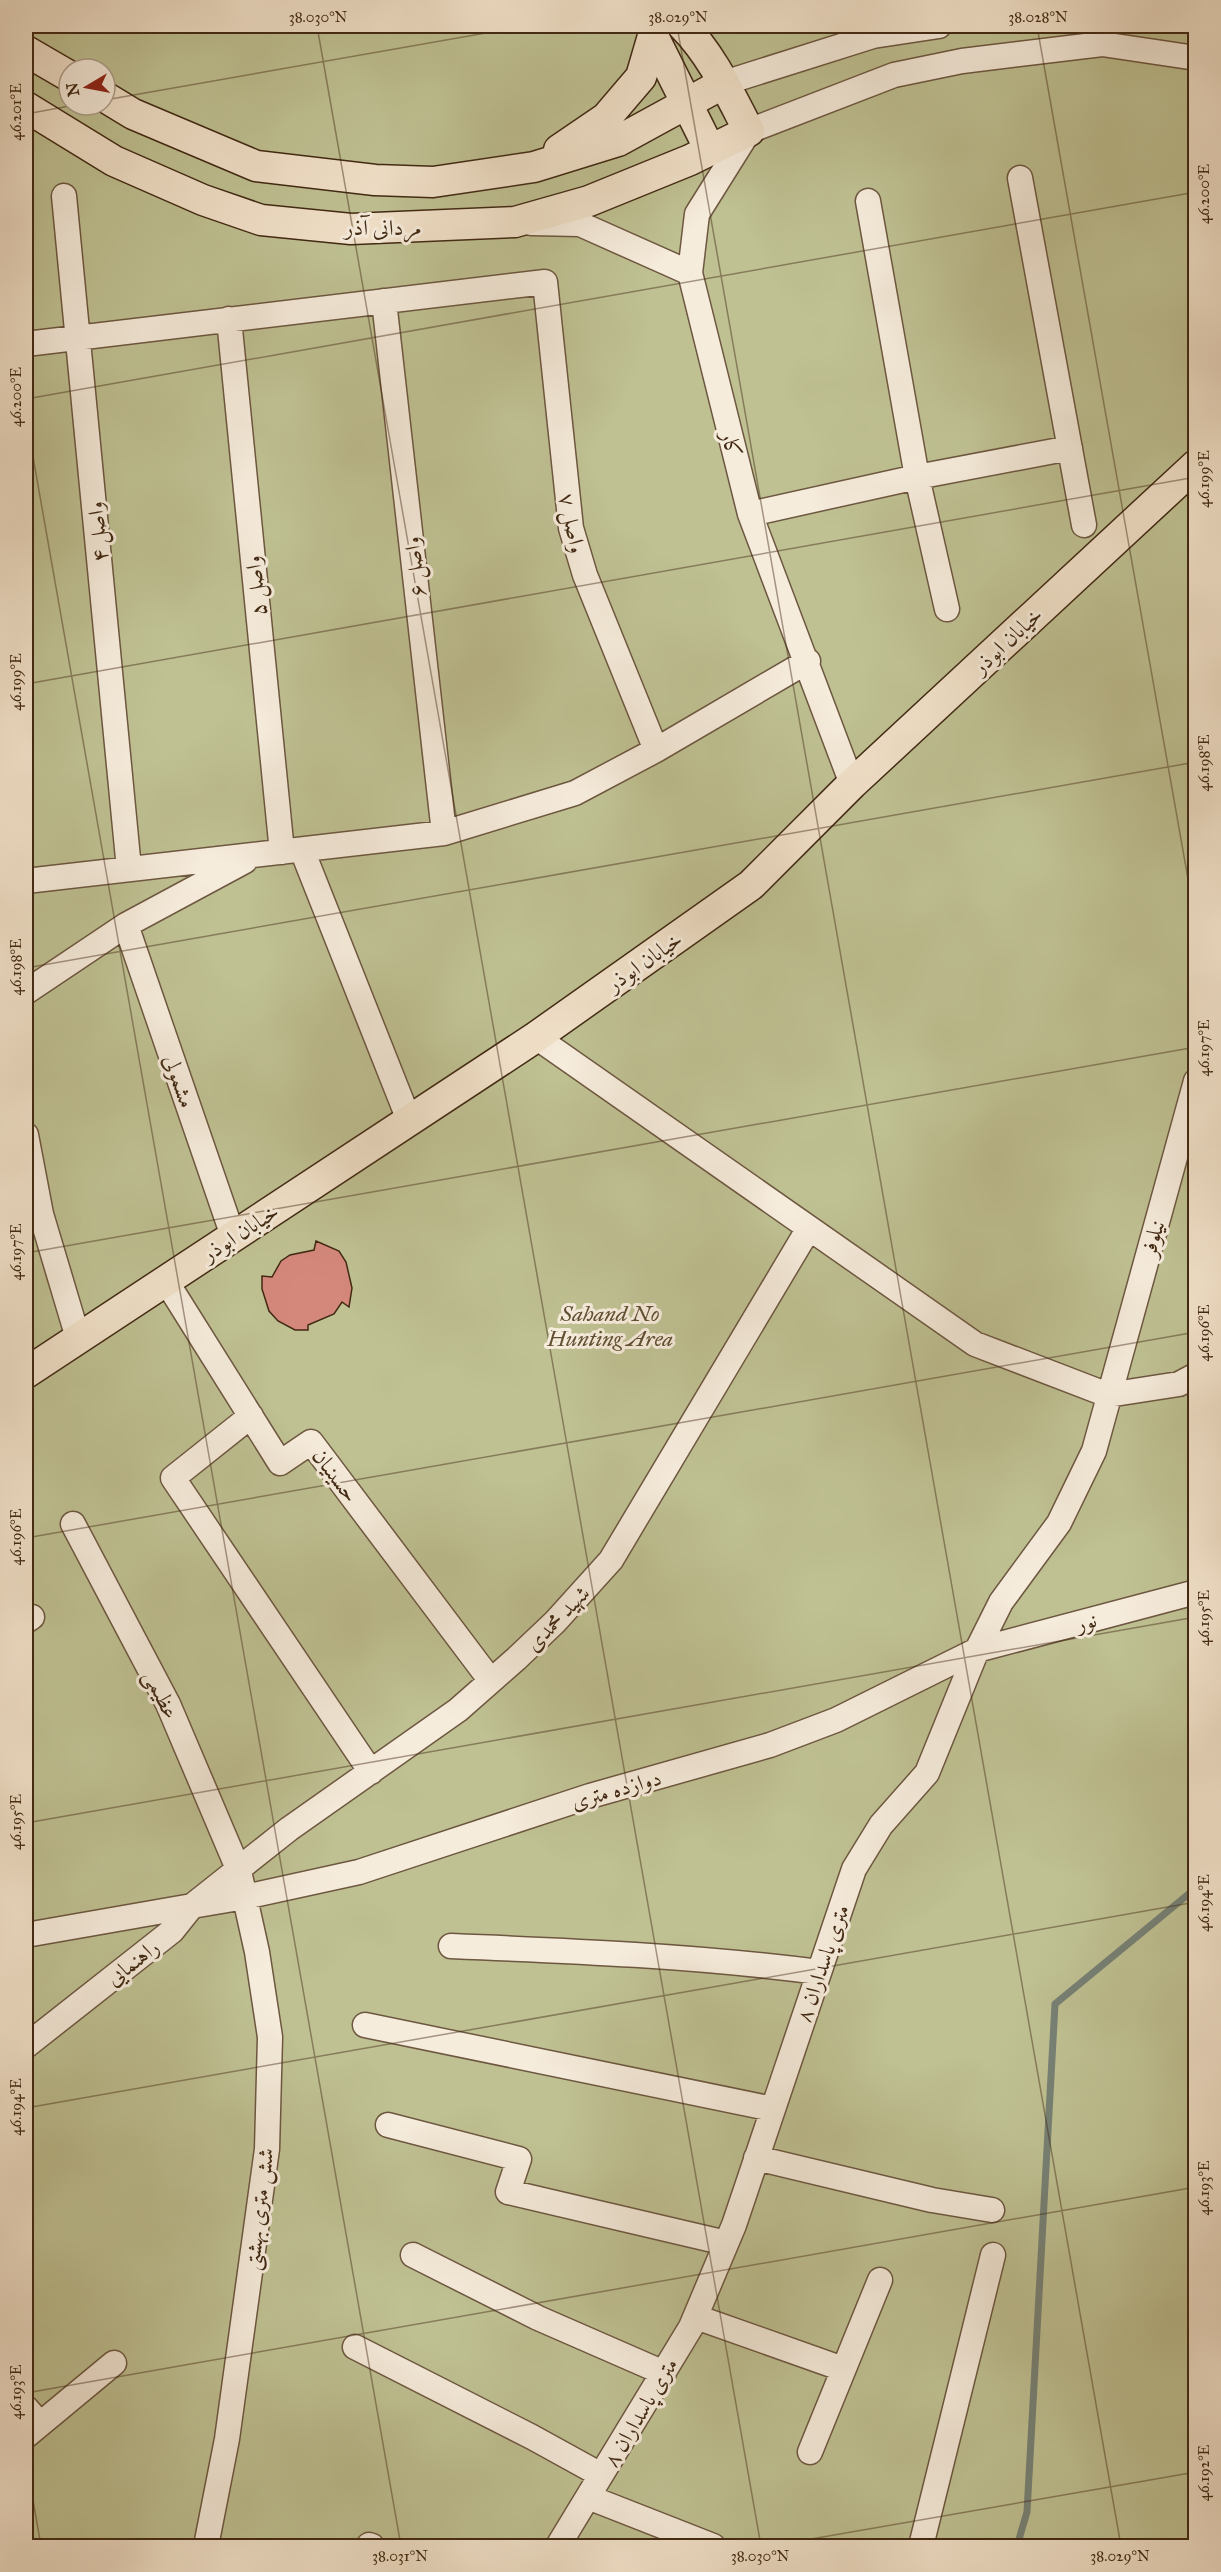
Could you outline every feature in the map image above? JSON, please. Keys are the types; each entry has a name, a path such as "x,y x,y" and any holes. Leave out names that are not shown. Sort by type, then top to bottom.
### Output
{"main road":[{"path":"683,26 703,50 724,83 749,130"},
{"path":"653,31 710,150"},
{"path":"534,167 606,118 641,77 653,31"},
{"path":"26,51 57,69"},
{"name":"مردانی آذر","path":"117,104 134,114 256,166 375,180 433,182 534,167 618,141 724,83"},
{"name":"مردانی آذر","path":"26,107 114,161 203,200 261,220 351,229 515,222 589,201 710,150 749,130"},
{"name":"خیابان ابوذر","path":"26,1373 536,1036 751,885 852,784 1196,465"}],"street":[{"path":"724,83 873,36 939,26"},
{"path":"515,222 580,224 690,273 697,214 749,130 894,75 962,61 1102,44 1196,58"},
{"path":"1020,178 1084,525"},
{"name":"واصل ۴","path":"64,196 129,869"},
{"path":"868,201 917,477 946,609"},
{"name":"کار","path":"690,273 750,514 808,661 852,784"},
{"name":"واصل ۷","path":"384,301 545,282 571,528 585,575 656,750"},
{"path":"26,344 384,301"},
{"name":"واصل ۶","path":"384,301 444,833"},
{"name":"واصل ۵","path":"229,320 292,851 409,1120"},
{"path":"750,514 917,477 1070,448"},
{"path":"26,881 444,833 575,793 656,750 808,661"},
{"path":"26,992 126,925 256,855"},
{"name":"مشمولی","path":"126,925 233,1236"},
{"path":"536,1036 975,1344 1108,1395 1179,1384 1196,1376"},
{"name":"نیلوفر","path":"1108,1395 1196,1082"},
{"path":"26,1135 41,1214 78,1338"},
{"name":"شهید محمدی","path":"192,1906 239,1871 289,1829 458,1710 555,1622 611,1560 809,1228"},
{"name":"حسینیان","path":"166,1281 280,1463 311,1442 491,1681"},
{"name":"۸ متری پاسداران","path":"558,2547 696,2317 726,2243 756,2158 854,1869 881,1825 927,1773 977,1650 1001,1602 1059,1523 1094,1451 1108,1395"},
{"path":"251,1416 173,1478 371,1772"},
{"name":"عظیمی","path":"73,1524 168,1704 239,1871"},
{"name":"نور","path":"977,1650 1196,1592"},
{"name":"دوازده متری","path":"245,1897 359,1872 590,1796 770,1745 836,1720 977,1650"},
{"name":"شش متری بهشتی","path":"206,2547 227,2439 267,2149 270,2037 257,1952 239,1871"},
{"path":"28,1929 245,1897"},
{"name":"راهنمایی","path":"26,2046 172,1931 192,1906"},
{"path":"451,1946 648,1955 731,1961 819,1972"},
{"path":"365,2025 773,2109"},
{"path":"388,2125 519,2159 508,2192 726,2243"},
{"path":"756,2158 932,2200 992,2210"},
{"path":"413,2255 537,2318 664,2373"},
{"path":"921,2547 993,2255"},
{"path":"810,2452 880,2280"},
{"path":"696,2317 843,2369"},
{"path":"355,2348 532,2437 601,2475"},
{"path":"30,2423 114,2363"},
{"path":"588,2497 713,2547"}],"green space":[{"name":"Sahand No Hunting Area","path":"26,26 1195,26 1195,2546 26,2546"}],"building":[{"path":"316,1241 339,1251 346,1262 352,1288 349,1307 342,1302 334,1314 308,1325 308,1330 295,1330 278,1321 269,1311 262,1289 262,1276 272,1277 281,1261 290,1255 314,1250"}],"waterway":[{"path":"1017,2546 1027,2512 1055,2004 1196,1888"}]}
